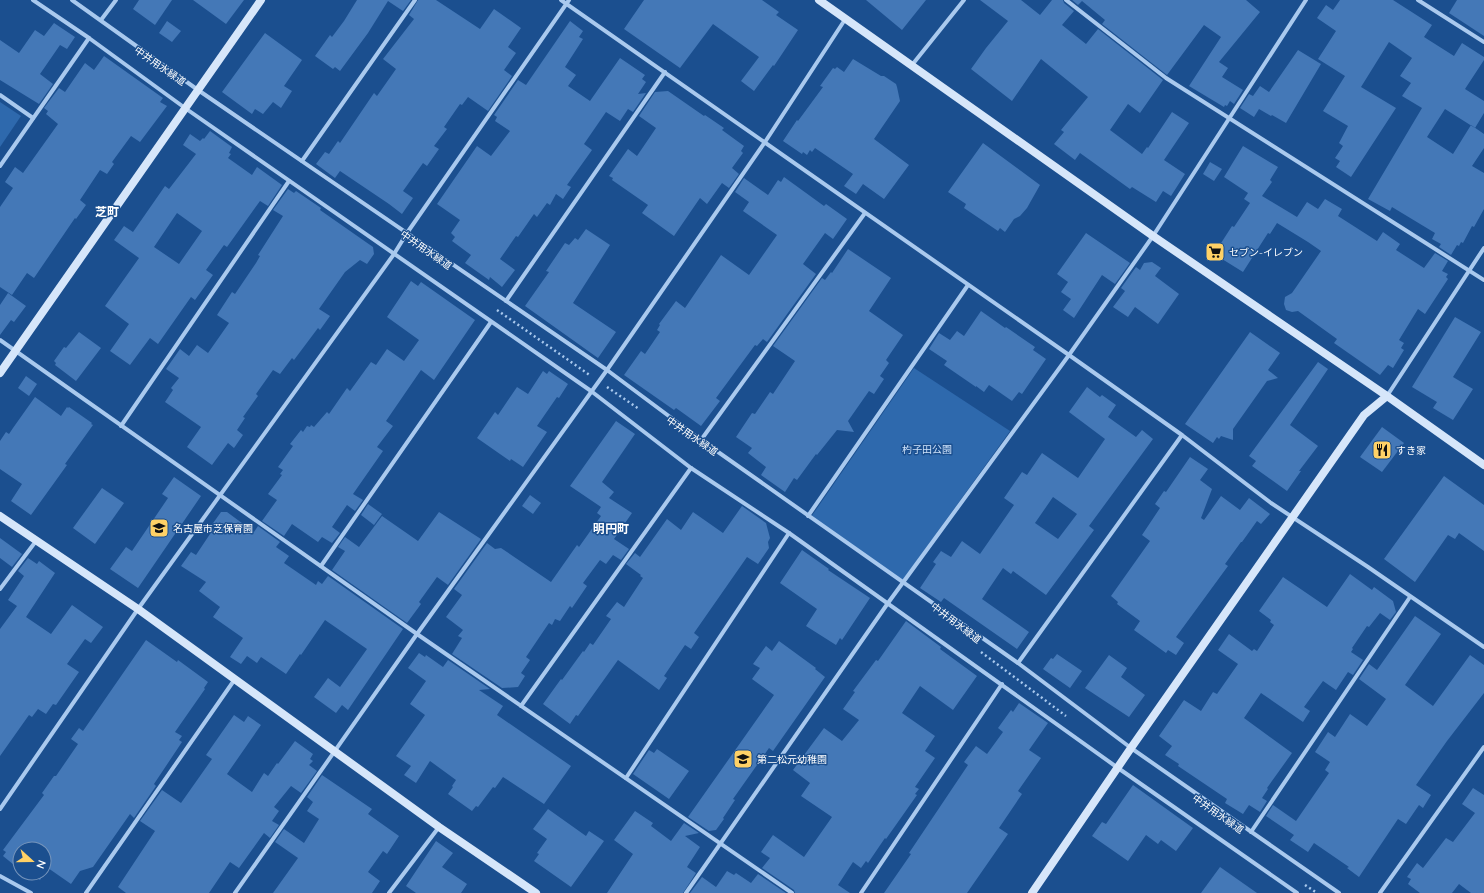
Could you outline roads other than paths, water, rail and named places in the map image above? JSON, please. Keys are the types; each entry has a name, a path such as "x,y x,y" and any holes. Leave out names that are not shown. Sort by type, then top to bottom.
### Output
{"street":[{"path":"33,0 89,38 289,181 591,391 691,468 790,533 1118,768 1297,893"},
{"path":"72,0 198,90 607,370 701,440 1018,663 1131,748 1340,893"},
{"path":"101,20 116,0"},
{"path":"0,373 261,0"},
{"path":"302,161 415,0"},
{"path":"562,0 568,2 664,72 1069,354 1182,435 1271,503 1368,567 1484,647"},
{"path":"819,0 1153,236 1387,396 1484,465"},
{"path":"911,66 964,0"},
{"path":"1066,0 1166,78 1484,280"},
{"path":"686,893 888,603 1153,236 1306,0"},
{"path":"1418,0 1484,42"},
{"path":"0,809 138,609 394,254 407,233 568,2"},
{"path":"235,893 416,634 607,370 764,142 846,18"},
{"path":"0,166 89,38"},
{"path":"506,301 664,72"},
{"path":"0,95 33,118"},
{"path":"121,426 289,181"},
{"path":"701,440 865,213"},
{"path":"1032,893 1131,748 1364,415 1387,396 1484,248"},
{"path":"808,516 968,284"},
{"path":"321,566 491,322"},
{"path":"0,340 416,634 792,893"},
{"path":"1018,663 1182,435"},
{"path":"521,706 691,468"},
{"path":"0,516 138,609 439,827 536,893"},
{"path":"626,778 790,533"},
{"path":"0,589 36,541"},
{"path":"1251,832 1410,597"},
{"path":"86,893 235,679"},
{"path":"861,893 1002,684"},
{"path":"1380,893 1484,747"},
{"path":"389,893 439,827"},
{"path":"0,876 31,893"}],"place":[{"name":"セブン-イレブン","path":"1215,252"},
{"name":"すき家","path":"1382,450"},
{"name":"名古屋市芝保育園","path":"159,528"},
{"name":"第二松元幼稚園","path":"743,759"}],"district":[{"name":"芝町","path":"107,211"},
{"name":"明円町","path":"611,528"}],"park label":[{"name":"杓子田公園","path":"927,449"}]}
